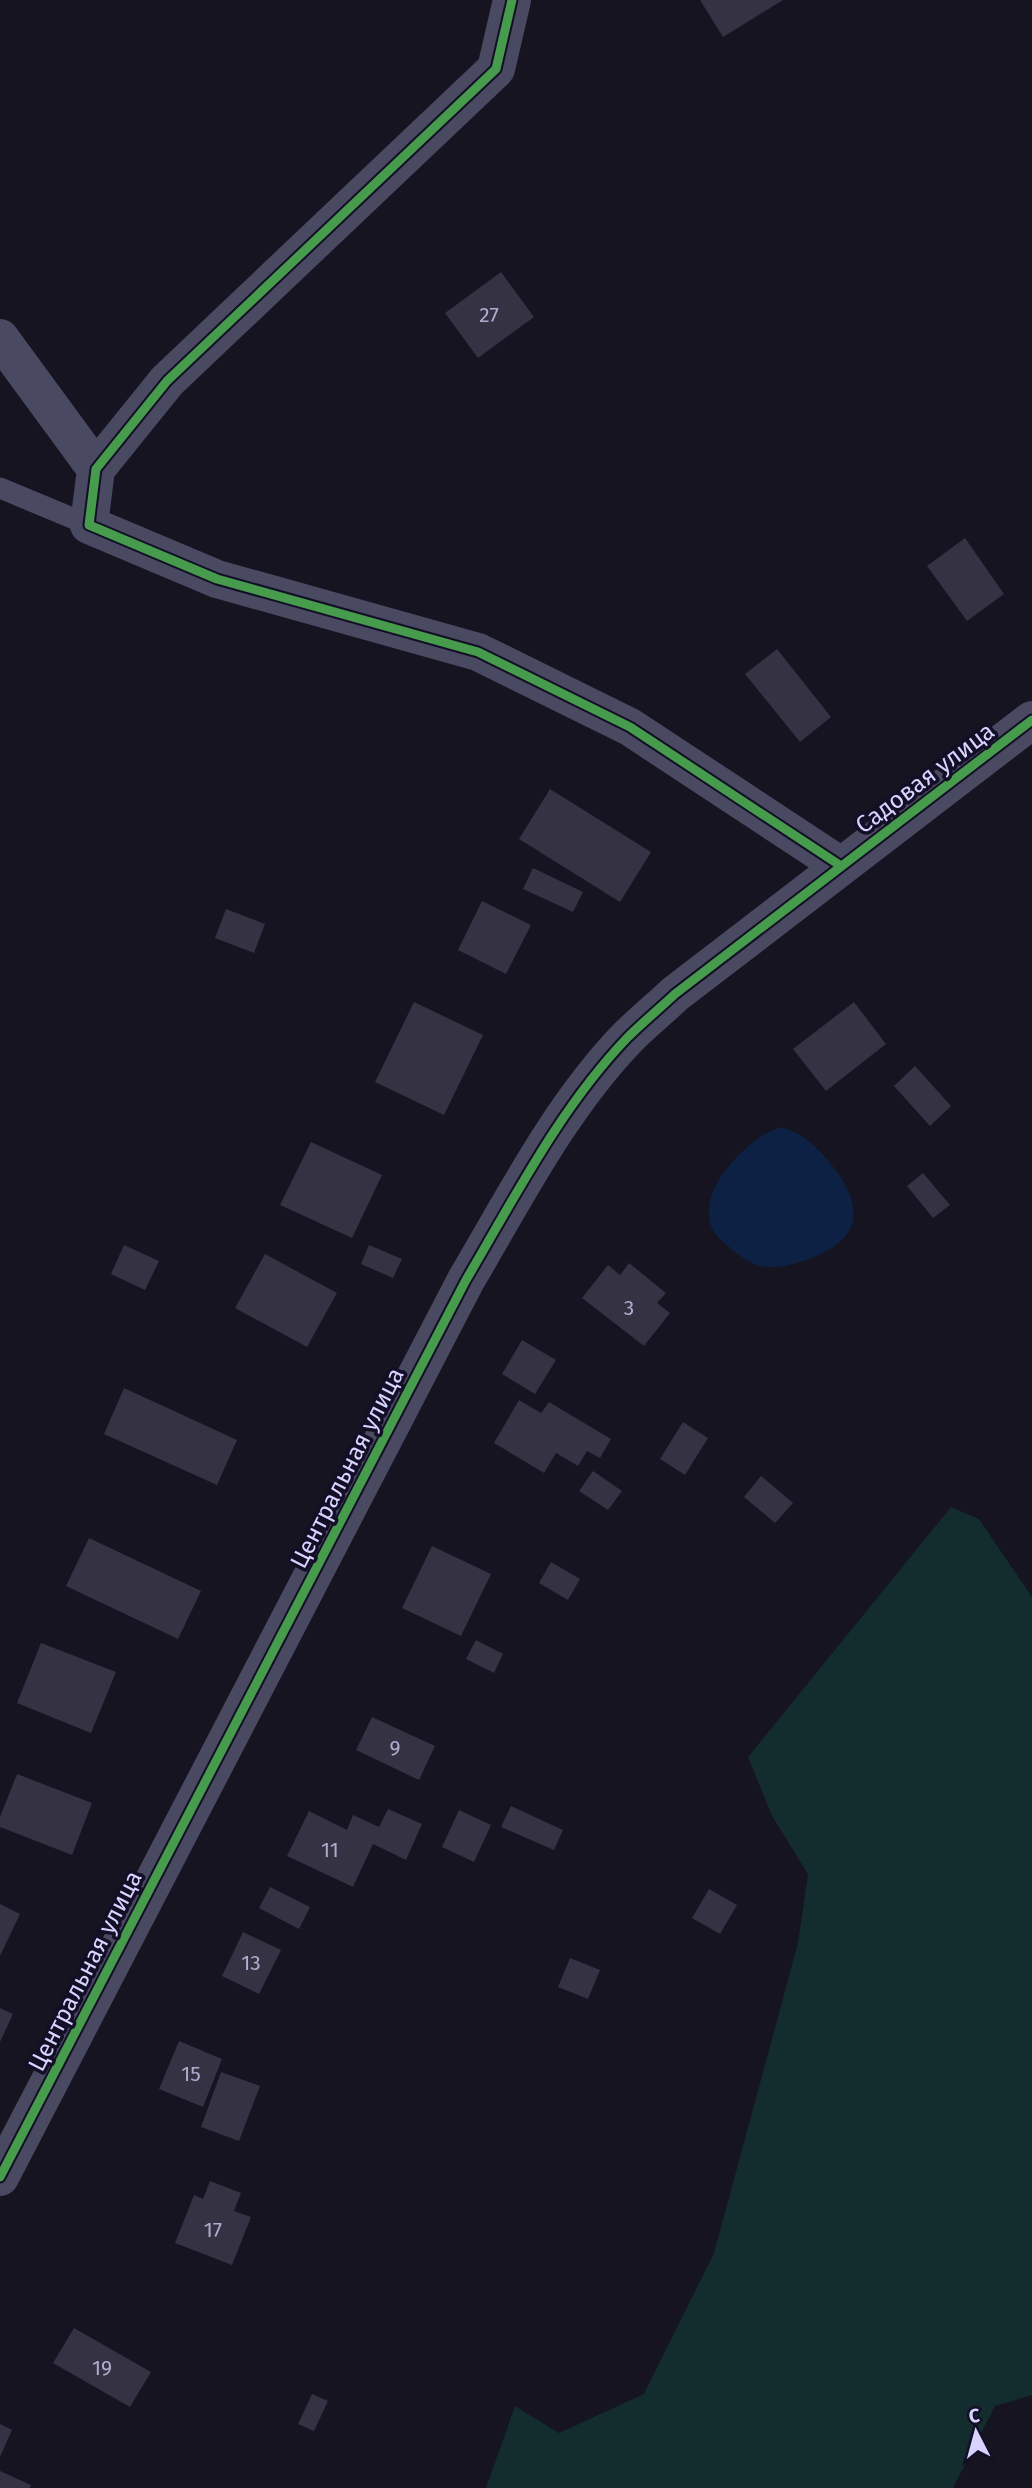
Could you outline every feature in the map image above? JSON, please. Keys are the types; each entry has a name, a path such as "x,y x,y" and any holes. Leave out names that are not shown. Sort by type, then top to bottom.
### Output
{"street":[{"path":"512,0 496,69 167,381 96,470 89,525 218,579 478,652 630,727 841,866"},
{"path":"0,338 96,470"},
{"name":"Садовая улица","path":"841,866 1032,720"},
{"name":"Центральная улица","path":"0,2177 466,1280 532,1166 581,1096 627,1039 675,995 841,866"}],"lane":[{"path":"0,488 89,525"}],"green space":[{"path":"951,1507 979,1519 1032,1597 1032,2395 995,2406 953,2488 486,2488 515,2406 559,2433 644,2394 714,2253 798,1943 808,1874 772,1816 748,1757"}],"water":[{"path":"781,1127 801,1136 828,1160 848,1190 853,1217 850,1229 842,1240 828,1250 794,1264 767,1267 748,1261 722,1241 711,1226 709,1209 713,1192 736,1158 766,1133"}],"building":[{"path":"700,0 783,0 723,37"},
{"path":"501,272 534,317 478,358 445,313"},
{"path":"965,538 1004,594 967,621 927,566"},
{"path":"777,649 831,717 800,742 745,674"},
{"path":"550,789 651,852 620,902 519,839"},
{"path":"533,868 583,892 573,912 523,889"},
{"path":"482,901 531,925 506,974 458,950"},
{"path":"226,909 265,924 254,953 215,938"},
{"path":"414,1002 483,1035 444,1115 375,1082"},
{"path":"854,1002 886,1044 826,1091 793,1049"},
{"path":"915,1066 951,1106 930,1126 894,1086"},
{"path":"311,1142 382,1175 352,1238 280,1205"},
{"path":"923,1173 950,1205 933,1218 907,1186"},
{"path":"124,1245 159,1261 145,1290 111,1274"},
{"path":"369,1245 402,1259 393,1278 361,1264"},
{"path":"265,1254 337,1293 307,1347 235,1308"},
{"path":"629,1263 666,1293 657,1303 670,1313 644,1346 582,1298 608,1265 620,1275"},
{"path":"522,1340 556,1360 535,1394 502,1374"},
{"path":"124,1388 237,1440 217,1485 104,1434"},
{"path":"519,1400 541,1413 549,1402 611,1439 600,1458 587,1451 578,1466 556,1453 544,1473 494,1443"},
{"path":"683,1422 708,1438 685,1475 660,1459"},
{"path":"593,1471 622,1491 608,1510 579,1491"},
{"path":"761,1476 793,1503 775,1523 744,1497"},
{"path":"89,1538 201,1591 178,1639 66,1586"},
{"path":"432,1546 491,1574 461,1636 402,1608"},
{"path":"551,1562 580,1579 568,1600 539,1583"},
{"path":"476,1640 503,1654 494,1673 466,1659"},
{"path":"41,1643 116,1672 91,1733 17,1703"},
{"path":"372,1717 435,1746 419,1780 356,1750"},
{"path":"17,1774 92,1803 72,1855 0,1827 0,1817"},
{"path":"511,1806 563,1830 554,1850 501,1827"},
{"path":"388,1809 422,1824 406,1860 373,1844 353,1887 287,1856 309,1811 347,1830 353,1815 379,1827"},
{"path":"459,1810 491,1825 474,1862 442,1847"},
{"path":"270,1887 310,1907 299,1929 259,1908"},
{"path":"709,1889 737,1905 720,1934 692,1918"},
{"path":"0,1904 20,1914 0,1956"},
{"path":"243,1932 281,1950 259,1994 222,1976"},
{"path":"570,1958 600,1970 588,1999 558,1987"},
{"path":"0,2008 13,2014 0,2042"},
{"path":"179,2041 222,2059 203,2107 159,2089"},
{"path":"221,2072 260,2086 239,2141 201,2127"},
{"path":"210,2181 241,2193 234,2211 251,2217 232,2265 175,2243 194,2195 203,2199"},
{"path":"74,2328 151,2372 130,2407 53,2363"},
{"path":"312,2394 328,2401 314,2431 298,2424"},
{"path":"0,2424 12,2430 0,2457"},
{"path":"0,2471 31,2485 30,2488 0,2488"}],"cycle path":[{"path":"512,0 496,69 167,381 96,469 89,525 217,579 478,652 630,727 841,866"},
{"path":"0,2177 466,1280 521,1185 580,1094 627,1038 675,994 1032,720"}]}
